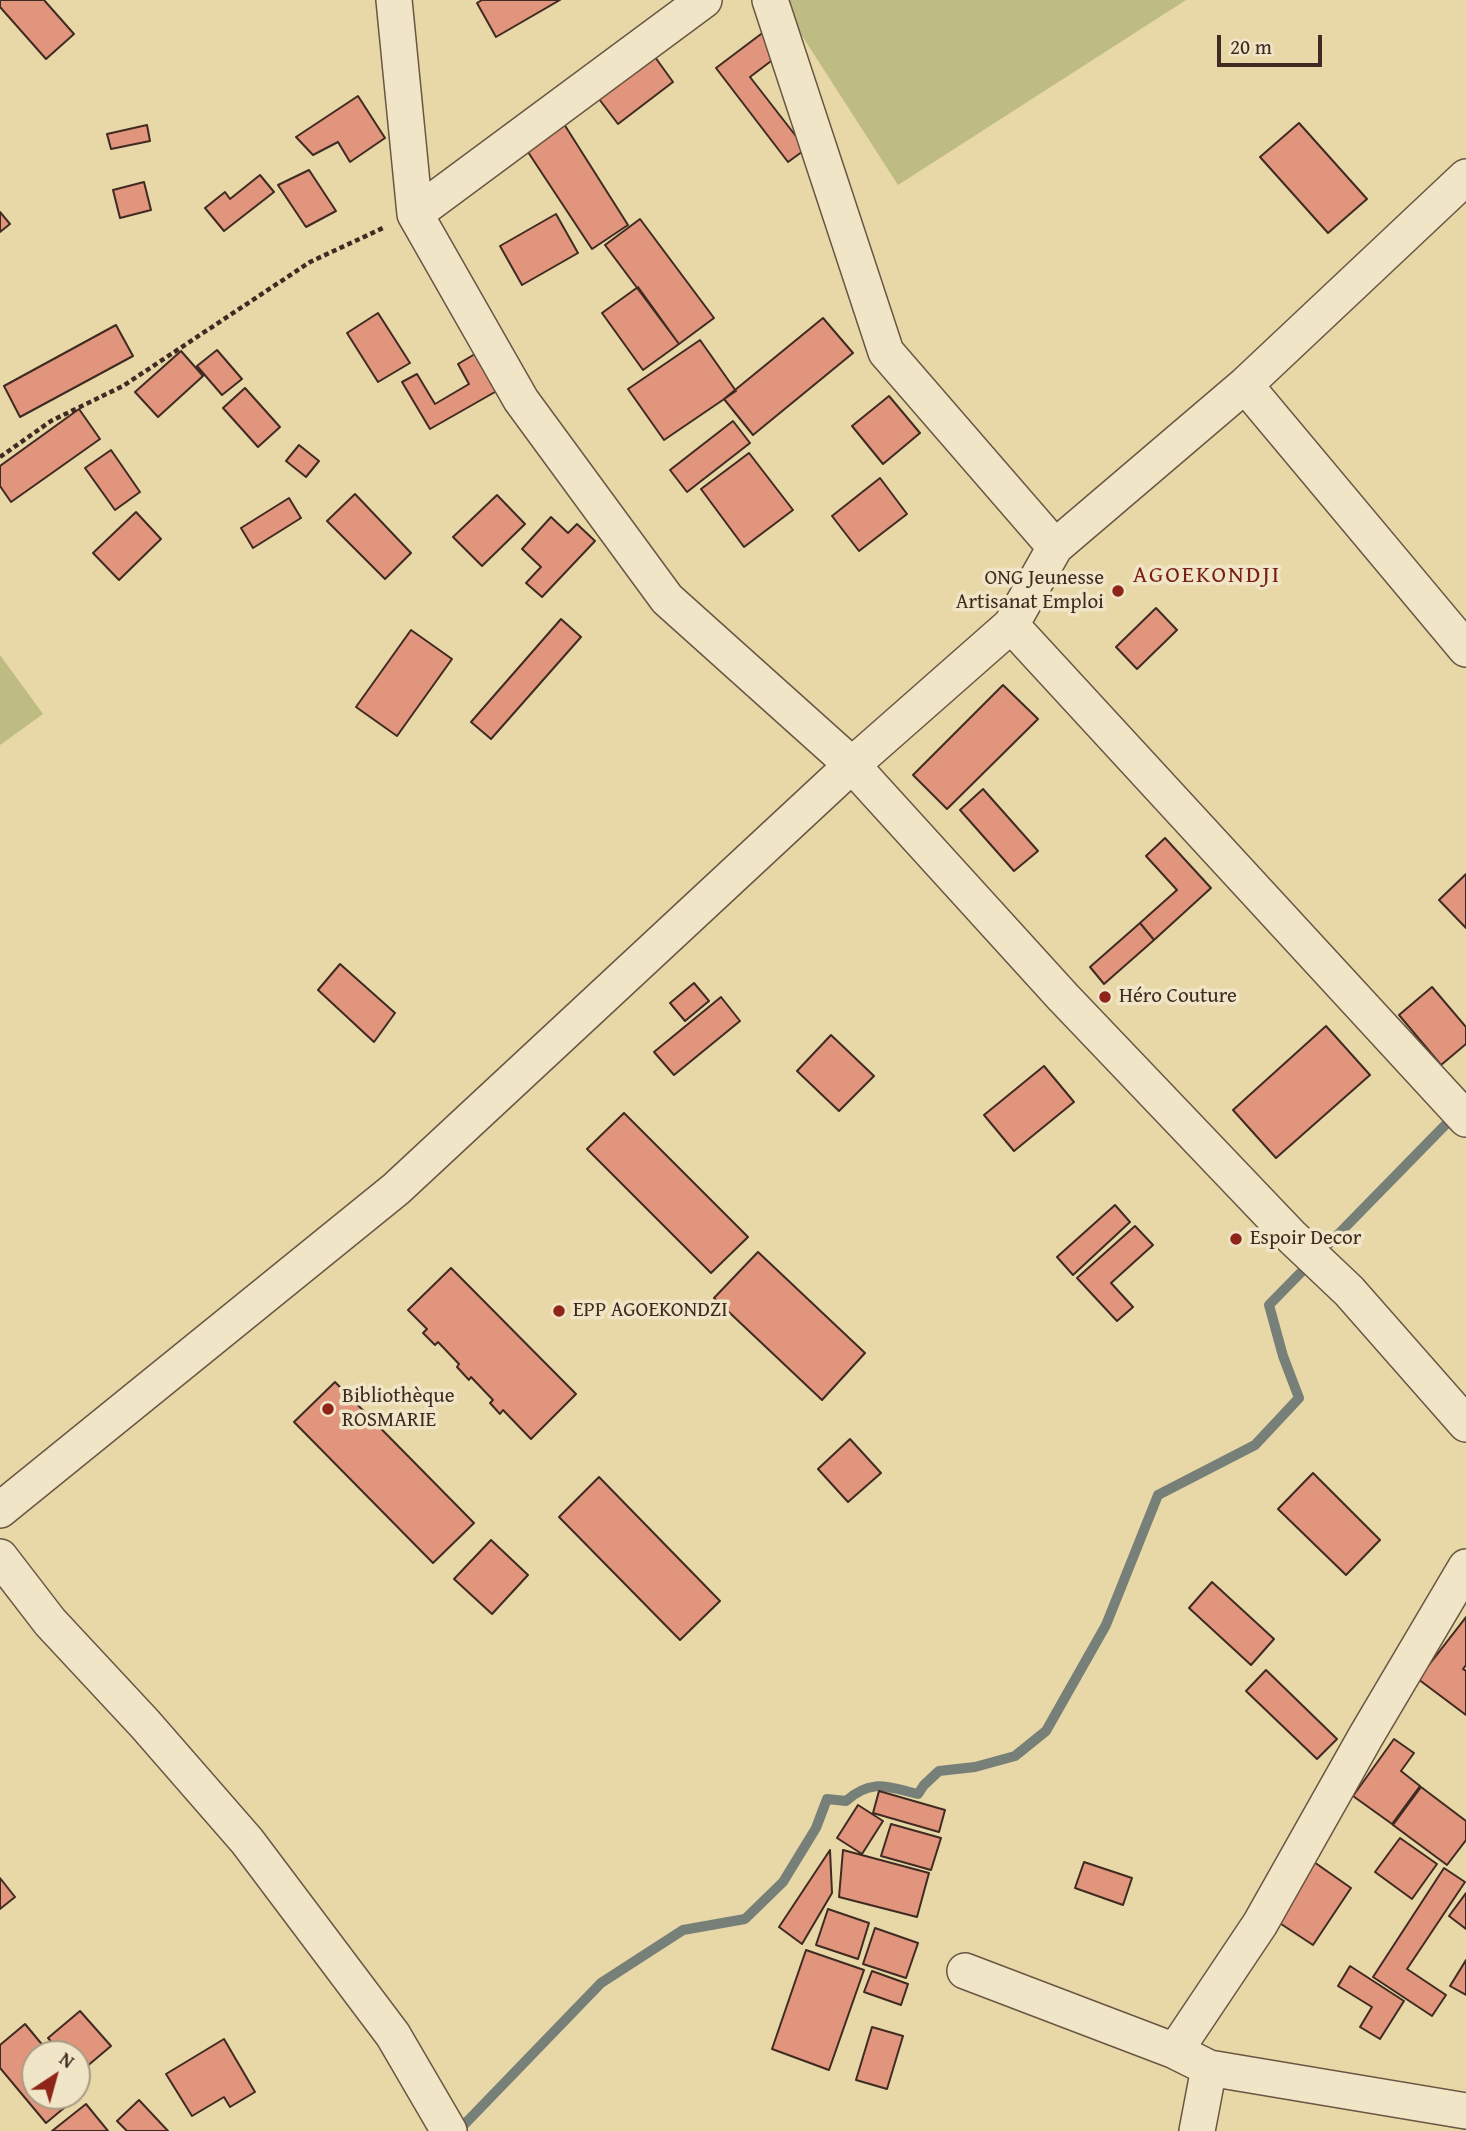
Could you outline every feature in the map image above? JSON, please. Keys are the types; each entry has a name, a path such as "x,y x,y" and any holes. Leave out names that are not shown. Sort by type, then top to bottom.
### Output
{"street":[{"path":"394,0 415,214 520,400 667,599 852,765 1063,997 1292,1237 1349,1291 1466,1424"},
{"path":"415,214 704,0"},
{"path":"770,0 886,352 1055,547"},
{"path":"0,1510 396,1189 852,765 1011,625 1055,547 1245,385 1465,180"},
{"path":"1245,385 1466,649"},
{"path":"1011,625 1466,1119"},
{"path":"0,1557 50,1622 145,1724 247,1841 393,2035 449,2131"},
{"path":"1175,2051 1260,1924 1366,1736 1466,1567"},
{"path":"965,1970 1175,2051 1209,2068 1466,2111"},
{"path":"1197,2131 1209,2068"}],"path":[{"path":"0,457 51,421 123,386 310,262 415,214"}],"shaded area":[{"path":"779,0 1186,0 898,185"},
{"path":"0,655 43,714 0,745"}],"building":[{"path":"0,0 44,0 74,34 46,59 0,7"},
{"path":"482,0 560,0 496,37 477,3"},
{"path":"765,31 775,58 750,77 806,149 788,162 716,68"},
{"path":"655,57 673,82 618,124 599,99"},
{"path":"358,96 385,138 350,162 338,142 313,155 296,137"},
{"path":"1299,123 1367,199 1328,233 1260,157"},
{"path":"564,124 628,225 592,249 526,149"},
{"path":"147,125 150,141 111,149 107,134"},
{"path":"309,170 336,211 306,227 278,185"},
{"path":"260,175 274,192 224,231 205,208 225,192 230,199"},
{"path":"144,182 151,210 120,218 113,190"},
{"path":"0,212 10,224 0,232"},
{"path":"556,214 578,253 522,285 500,246"},
{"path":"640,219 714,318 679,344 605,245"},
{"path":"638,287 679,344 643,370 602,313"},
{"path":"378,313 410,363 378,382 347,333"},
{"path":"823,318 853,353 753,435 724,399"},
{"path":"116,325 133,356 20,417 4,386"},
{"path":"700,340 736,391 664,440 628,389"},
{"path":"217,350 242,379 222,395 197,366"},
{"path":"181,351 203,376 158,417 135,392"},
{"path":"480,351 502,388 430,429 402,382 417,374 435,404 469,384 458,364"},
{"path":"245,388 280,427 258,447 223,408"},
{"path":"889,396 920,433 883,464 852,426"},
{"path":"79,409 100,439 11,502 0,486 0,466"},
{"path":"733,421 750,443 687,492 670,470"},
{"path":"299,445 319,461 306,477 286,461"},
{"path":"111,450 140,492 115,510 85,468"},
{"path":"749,453 793,510 744,547 701,489"},
{"path":"880,478 907,514 859,551 832,516"},
{"path":"355,494 411,553 385,579 327,521"},
{"path":"497,495 525,524 482,566 453,537"},
{"path":"289,498 301,518 253,548 241,528"},
{"path":"136,512 161,539 119,580 93,553"},
{"path":"551,517 568,533 577,524 595,541 542,597 526,583 541,567 522,549"},
{"path":"1156,608 1177,630 1137,669 1116,647"},
{"path":"561,619 581,637 491,739 471,722"},
{"path":"411,630 452,659 397,736 356,707"},
{"path":"1003,685 1038,719 947,809 913,775"},
{"path":"983,789 1038,851 1014,871 960,810"},
{"path":"1165,838 1211,888 1154,940 1140,923 1177,890 1146,856"},
{"path":"1466,874 1466,928 1439,900"},
{"path":"1140,923 1154,940 1104,984 1090,967"},
{"path":"340,964 395,1013 374,1042 318,990"},
{"path":"694,983 709,1001 685,1021 670,1003"},
{"path":"1432,987 1466,1027 1466,1044 1441,1065 1399,1015"},
{"path":"721,997 740,1021 674,1075 654,1052"},
{"path":"1326,1026 1370,1075 1276,1158 1233,1110"},
{"path":"831,1035 874,1076 839,1111 797,1071"},
{"path":"1044,1066 1074,1102 1014,1151 984,1115"},
{"path":"624,1113 748,1237 711,1273 587,1149"},
{"path":"1115,1205 1130,1222 1073,1275 1057,1257"},
{"path":"1135,1226 1153,1245 1111,1283 1133,1307 1117,1321 1077,1278"},
{"path":"758,1252 865,1353 822,1400 714,1298"},
{"path":"451,1268 576,1394 531,1439 503,1410 500,1414 490,1403 493,1400 471,1377 469,1380 457,1367 459,1364 438,1342 435,1345 423,1333 427,1329 408,1310"},
{"path":"335,1382 474,1523 433,1563 294,1422"},
{"path":"850,1439 881,1473 848,1502 818,1469"},
{"path":"1313,1473 1380,1540 1346,1575 1278,1509"},
{"path":"599,1477 720,1601 680,1640 559,1517"},
{"path":"491,1540 528,1575 492,1614 454,1579"},
{"path":"1212,1582 1274,1639 1251,1665 1189,1608"},
{"path":"1466,1617 1466,1665 1463,1669 1466,1671 1466,1715 1418,1679"},
{"path":"1266,1670 1337,1739 1317,1759 1246,1691"},
{"path":"1394,1739 1414,1753 1401,1771 1420,1786 1392,1824 1353,1796"},
{"path":"1421,1787 1466,1821 1466,1840 1447,1865 1393,1825"},
{"path":"879,1791 945,1810 939,1832 873,1813"},
{"path":"858,1805 883,1821 862,1854 837,1838"},
{"path":"891,1824 941,1838 931,1870 881,1856"},
{"path":"1400,1838 1437,1864 1412,1899 1375,1872"},
{"path":"830,1850 832,1893 802,1944 779,1927"},
{"path":"843,1850 929,1873 917,1917 839,1897"},
{"path":"1084,1862 1132,1878 1123,1905 1075,1888"},
{"path":"1314,1862 1351,1888 1313,1945 1275,1920"},
{"path":"1444,1868 1465,1882 1407,1969 1446,1995 1432,2016 1373,1977"},
{"path":"0,1878 15,1897 0,1909"},
{"path":"1466,1893 1466,1929 1449,1916"},
{"path":"828,1909 869,1923 858,1959 816,1945"},
{"path":"875,1928 918,1943 906,1978 863,1964"},
{"path":"806,1950 864,1970 829,2070 772,2049"},
{"path":"1466,1960 1466,1995 1450,1986"},
{"path":"1350,1966 1404,2001 1380,2039 1360,2027 1372,2007 1338,1986"},
{"path":"872,1971 908,1984 901,2005 864,1992"},
{"path":"80,2011 111,2046 91,2063 91,2040 48,2038"},
{"path":"25,2024 38,2040 21,2040 21,2093 0,2068 0,2045"},
{"path":"872,2027 903,2036 887,2089 856,2080"},
{"path":"224,2039 255,2092 230,2107 224,2097 192,2116 166,2074"},
{"path":"139,2100 168,2131 127,2131 117,2121"},
{"path":"35,2110 62,2110 46,2123"},
{"path":"78,2110 91,2110 108,2131 52,2131"}],"waterway":[{"path":"458,2131 601,1983 683,1930 745,1919 783,1882 816,1828 827,1799 846,1801 864,1789 880,1786 918,1794 939,1771 975,1767 1015,1756 1046,1731 1106,1625 1158,1495 1255,1445 1299,1398 1283,1356 1269,1305 1455,1115"}],"place":[{"name":"ONG Jeunesse Artisanat Emploi","path":"1118,591"},
{"name":"Héro Couture","path":"1105,997"},
{"name":"Espoir Decor","path":"1236,1239"},
{"name":"EPP AGOEKONDZI","path":"559,1311"},
{"name":"Bibliothèque ROSMARIE","path":"328,1409"}],"district":[{"name":"AGOEKONDJI","path":"1207,576"}]}
